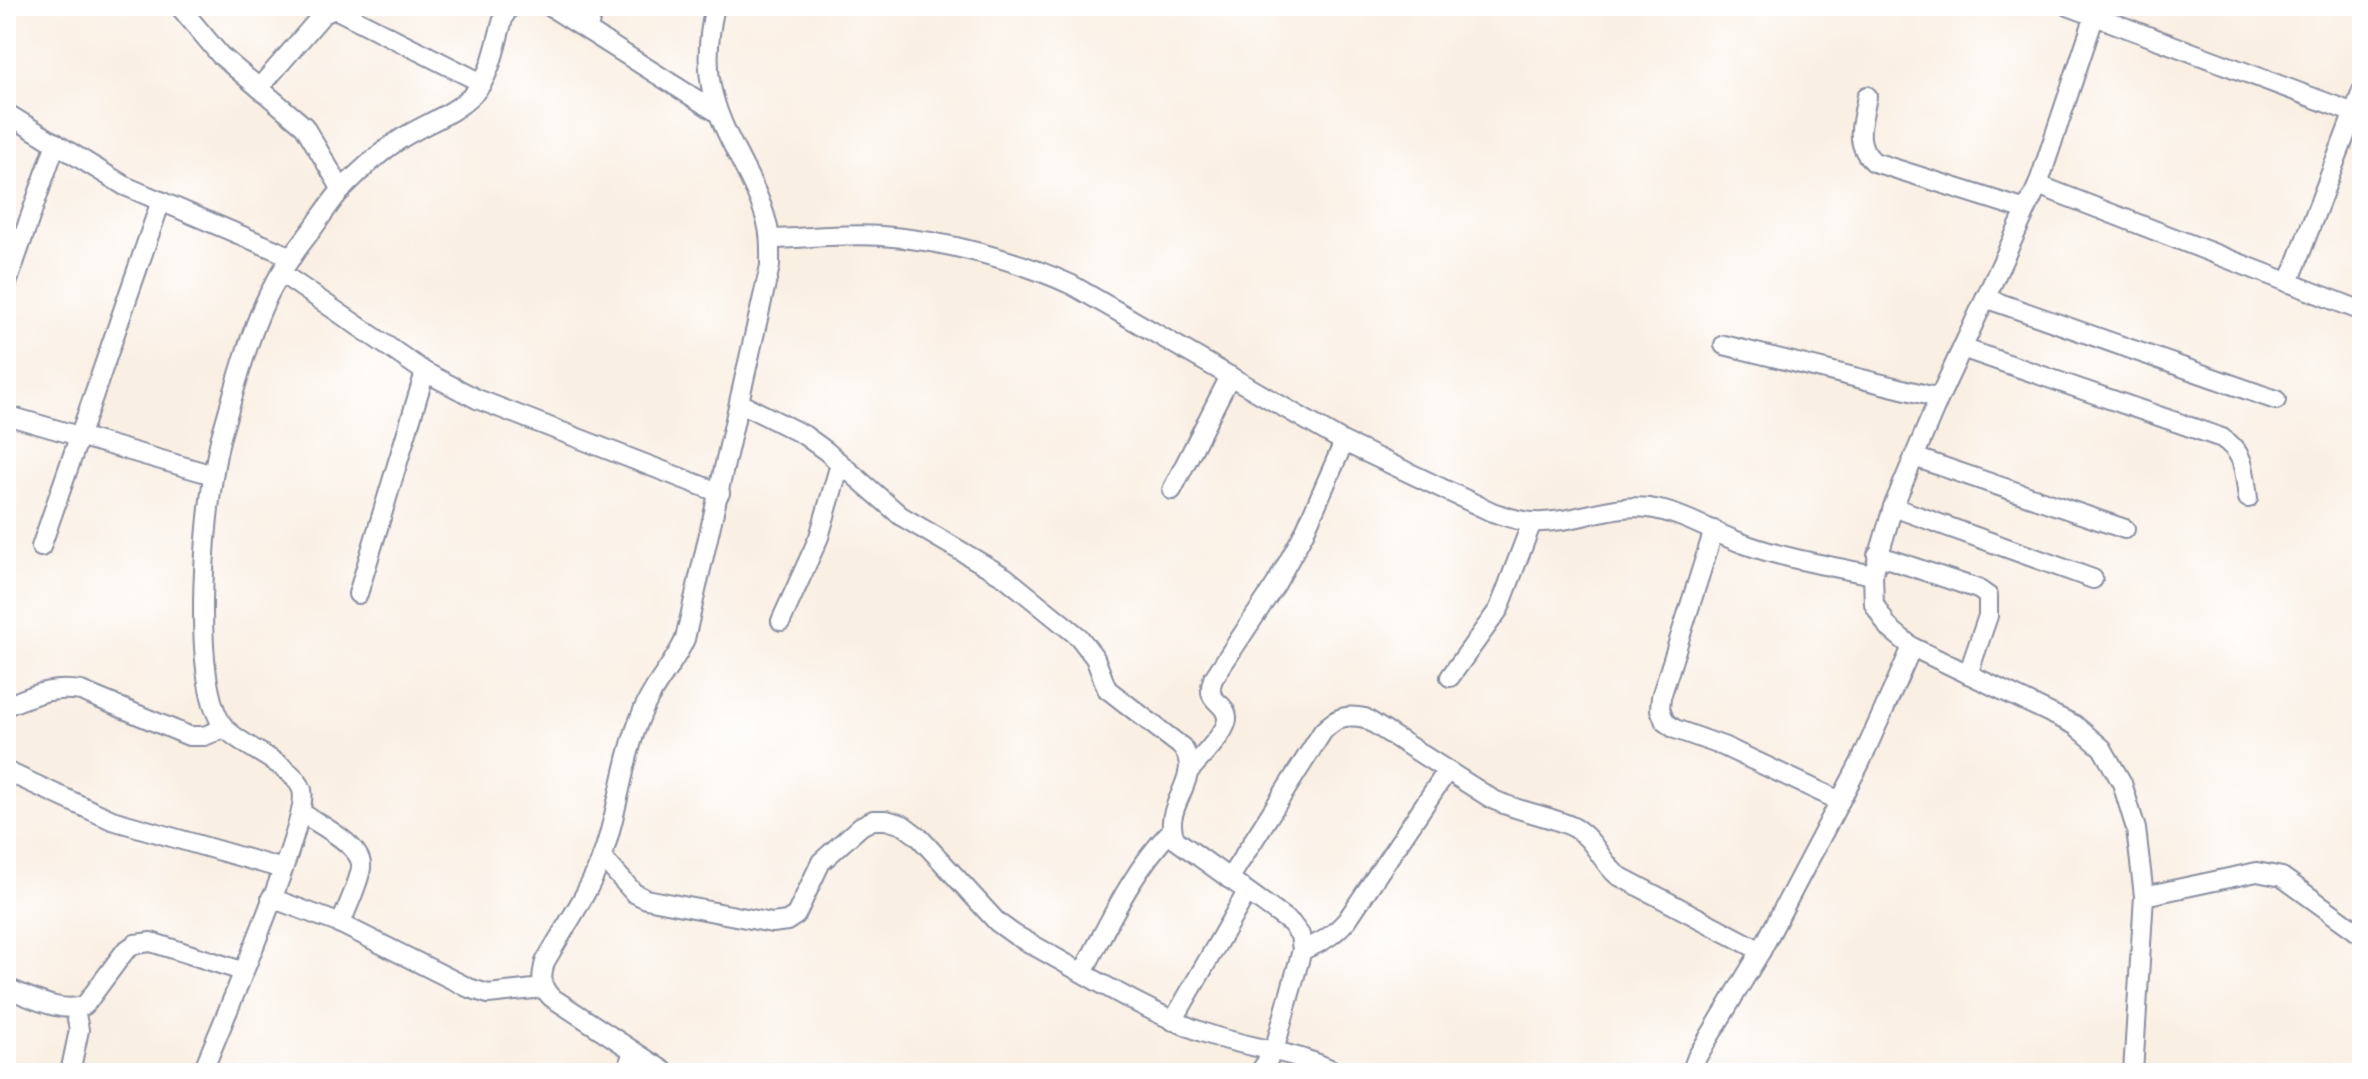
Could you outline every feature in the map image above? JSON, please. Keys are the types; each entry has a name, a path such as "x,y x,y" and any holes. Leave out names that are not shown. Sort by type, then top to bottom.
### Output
{"street":[{"path":"179,6 207,43 304,126 342,190"},
{"path":"202,1073 283,869 302,813 303,792 296,778 225,728 213,703 208,681 203,594 213,475 221,436 259,316 287,265 342,190 384,151 456,109 482,83 510,6"},
{"path":"549,6 718,113"},
{"path":"588,29 593,6"},
{"path":"667,1073 551,997 543,988 542,976 545,962 602,857 634,732 643,710 685,639 770,266 771,239 767,219 718,113 711,86 709,33 715,6"},
{"path":"2068,6 2096,11 2358,115"},
{"path":"259,88 323,14 335,9 482,83"},
{"path":"2096,11 2038,185 1939,398 1893,507 1873,575 1874,604 1888,627 1912,647 2075,725 2102,748 2122,783 2136,829 2144,896 2133,1073"},
{"path":"2289,283 2358,115 2362,91"},
{"path":"1867,96 1860,141 1863,153 1874,162 2026,210"},
{"path":"6,113 125,186 287,265 425,372 477,399 720,493"},
{"path":"6,286 56,143"},
{"path":"2038,185 2362,311"},
{"path":"41,547 161,201"},
{"path":"771,239 878,235 919,239 1041,271 1072,285 1344,442 1492,512 1532,522 1633,507 1652,508 1694,520 1751,547 1873,575"},
{"path":"1985,298 2276,400"},
{"path":"1724,345 1939,398"},
{"path":"1962,348 2222,438 2234,446 2242,459 2248,498"},
{"path":"358,594 425,372"},
{"path":"1172,490 1230,376"},
{"path":"740,403 804,435 901,516 990,567 1079,637 1095,658 1107,689 1182,747 1190,756 1190,770"},
{"path":"6,415 213,475"},
{"path":"1259,1073 1274,1051 1302,950 1300,935 1291,923 1176,840 1170,819 1190,770 1225,729 1228,719 1224,709 1212,698 1210,688 1213,679 1276,584 1304,533 1344,442"},
{"path":"1914,457 2125,529"},
{"path":"781,621 819,537 840,464"},
{"path":"1893,507 2093,579"},
{"path":"1450,677 1499,609 1532,522"},
{"path":"1714,530 1661,697 1660,709 1665,722 1840,801"},
{"path":"1877,555 1978,589 1988,596 1988,616 1968,674"},
{"path":"1691,1073 1697,1057 1761,951 1860,763 1912,647"},
{"path":"6,706 47,690 63,688 81,691 189,736 204,736 225,728"},
{"path":"1229,879 1323,731 1336,719 1349,715 1365,718 1509,807 1575,829 1595,846 1617,875 1761,951"},
{"path":"6,771 112,820 283,869"},
{"path":"1302,950 1322,943 1335,934 1447,771"},
{"path":"302,813 354,848 361,858 361,869 341,924"},
{"path":"602,857 634,893 646,899 772,923 787,921 796,915 821,862 861,826 873,820 886,820 903,825 919,837 997,922 1015,935 1173,1021 1230,1041 1298,1056 1338,1073"},
{"path":"1083,972 1136,874 1153,849 1171,831"},
{"path":"2144,896 2257,872 2282,877 2362,935"},
{"path":"1173,1021 1247,892"},
{"path":"271,898 341,924 469,988 488,994 507,994 543,988"},
{"path":"6,988 62,1008 75,1009 85,1005 125,951 135,944 151,942 242,971"},
{"path":"70,1073 79,1030 75,1009"},
{"path":"626,1073 633,1051"}]}
